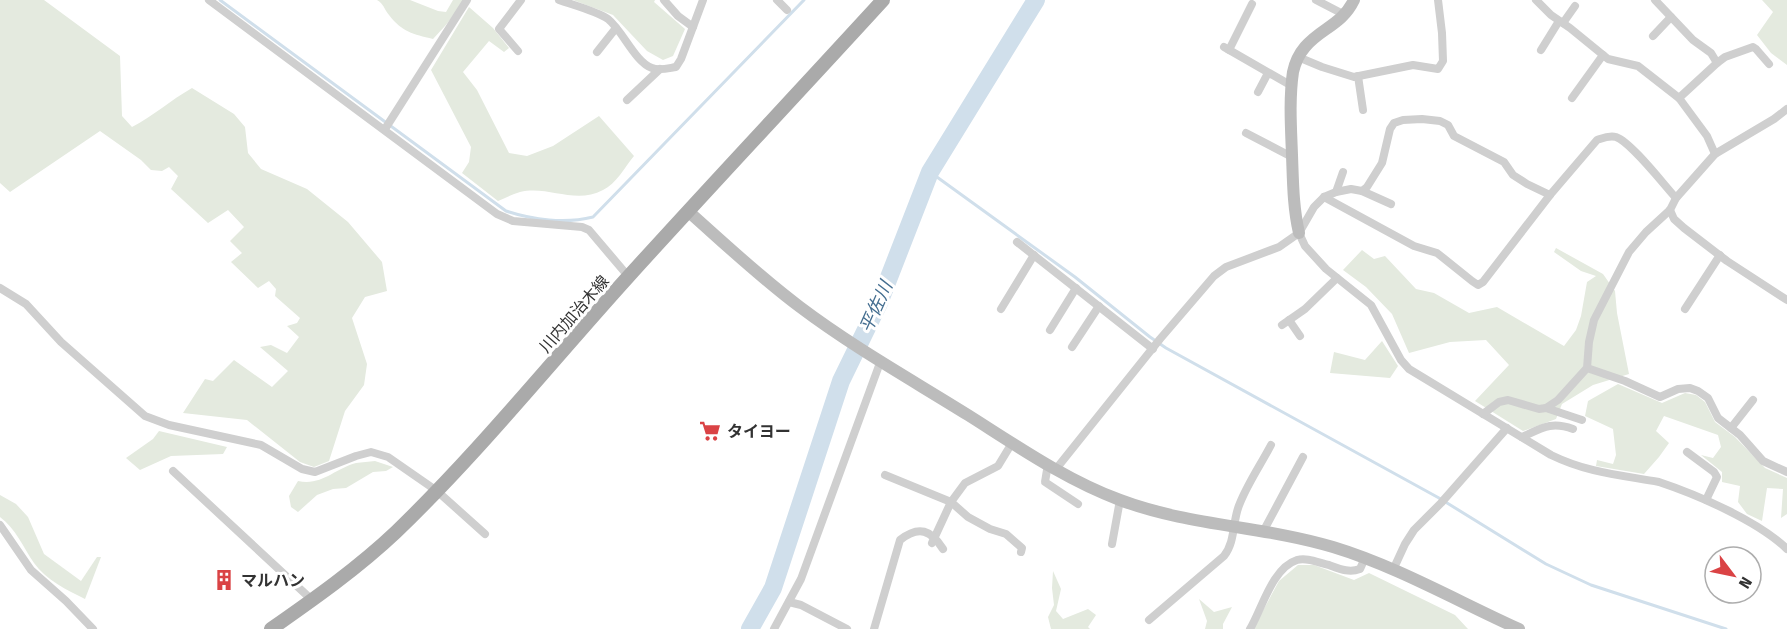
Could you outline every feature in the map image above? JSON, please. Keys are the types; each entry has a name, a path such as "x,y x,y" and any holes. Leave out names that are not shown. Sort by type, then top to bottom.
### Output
{"main road":[{"name":"川内加治木線","path":"271,629 374,552 437,491 628,276 883,0"}],"street":[{"path":"209,0 387,126 497,214 513,221 582,227 589,230 628,276"},
{"path":"387,126 467,0"},
{"path":"518,51 499,29 521,0"},
{"path":"559,0 605,18 616,28 640,59 652,68 660,69 676,67 681,59 703,0"},
{"path":"664,0 678,16 693,27"},
{"path":"777,0 787,10"},
{"path":"1316,0 1345,15"},
{"path":"1354,0 1345,15 1306,46 1298,57 1294,70 1290,124 1295,213 1299,233 1305,246 1326,269 1371,305 1401,360 1409,369 1551,455 1582,468 1659,482 1706,500 1763,530 1787,549"},
{"path":"1298,57 1354,77 1413,65 1438,69 1443,61 1438,0"},
{"path":"1536,0 1608,59 1638,66 1679,98 1707,136 1714,154"},
{"path":"1655,0 1693,40 1711,53 1717,63"},
{"path":"1252,3 1226,48 1292,86"},
{"path":"1541,50 1575,6"},
{"path":"1653,36 1671,17"},
{"path":"597,52 616,28"},
{"path":"1679,98 1725,57 1753,47 1769,64"},
{"path":"1572,98 1603,55"},
{"path":"627,100 660,69"},
{"path":"1258,92 1268,73"},
{"path":"1359,76 1363,111"},
{"path":"1484,414 1499,402 1508,400 1539,409 1546,408 1558,400 1587,368 1588,342 1594,320 1629,252 1646,232 1670,210 1676,198 1714,154 1787,109"},
{"path":"1362,191 1382,163 1390,129 1394,123 1422,119 1440,121 1448,125 1454,136 1504,162 1513,175 1551,195"},
{"path":"1246,133 1292,157"},
{"path":"1324,197 1414,246 1437,253 1478,285 1483,282 1581,157 1597,140 1608,136 1617,137 1629,146 1676,198"},
{"path":"1336,192 1343,172"},
{"path":"1078,504 1046,482 1052,467 1214,276 1226,267 1279,247 1299,233 1314,207 1324,197 1336,192 1351,189 1362,191 1391,204"},
{"path":"1670,210 1674,219 1720,255 1787,300"},
{"path":"689,212 782,292 841,335 1078,482 1120,500 1164,513 1315,542 1365,558 1519,629"},
{"path":"1017,242 1099,306 1156,345"},
{"path":"1000,309 1034,255"},
{"path":"1685,309 1720,255"},
{"path":"1300,336 1286,323 1305,309 1337,278"},
{"path":"0,288 26,303 62,342 146,416 169,425 261,446 302,469 315,472 371,452 387,457 437,491 485,534"},
{"path":"1050,330 1076,288"},
{"path":"1072,347 1099,306"},
{"path":"774,629 801,579 878,359"},
{"path":"1587,368 1625,381 1660,397 1690,388 1698,391 1708,398 1718,418 1763,460 1787,472"},
{"path":"1733,430 1753,400"},
{"path":"1546,408 1582,420"},
{"path":"1733,430 1752,411"},
{"path":"1522,437 1560,424 1573,429"},
{"path":"1392,570 1414,530 1444,500 1507,428"},
{"path":"933,539 951,502 965,483 998,466 1012,443"},
{"path":"1149,620 1224,556 1231,547 1239,504 1271,445"},
{"path":"1687,452 1714,472 1717,477 1706,500"},
{"path":"1263,532 1303,457"},
{"path":"173,471 312,600"},
{"path":"885,475 951,502 968,517 990,529 1006,534 1022,548 1021,552"},
{"path":"1112,544 1120,500"},
{"path":"0,525 31,570 93,629"},
{"path":"874,629 900,540 910,531 921,531 943,549"},
{"path":"1250,629 1275,579 1297,560 1311,560 1352,572 1360,569 1365,558"},
{"path":"789,602 801,605 847,629"}],"shaded area":[{"path":"0,0 44,0 120,56 122,116 132,127 192,88 234,114 245,127 248,153 261,169 307,189 348,222 382,262 387,291 365,297 352,318 367,364 364,385 345,411 329,461 314,467 300,462 247,420 183,413 205,379 213,381 234,360 272,387 288,371 260,347 271,345 287,353 299,337 287,326 297,323 300,318 275,296 276,289 269,281 258,288 231,262 242,253 230,241 244,227 228,210 208,223 171,189 178,176 169,167 162,171 151,170 141,160 100,131 10,192 0,183"},
{"path":"377,0 410,0 446,12 453,0 466,0 433,39 403,29"},
{"path":"573,0 655,0 654,2 685,29 673,56 663,60 647,51 613,15"},
{"path":"1762,0 1787,0 1787,65 1771,53 1757,35 1773,12"},
{"path":"469,7 493,28 509,48 504,52 489,41 463,72 477,90 509,153 527,156 553,146 599,116 634,156 608,187 582,196 530,191 517,193 498,201 462,173 469,162 471,147 431,70"},
{"path":"1556,248 1603,274 1615,291 1629,374 1593,385 1562,404 1556,419 1523,431 1475,401 1509,365 1486,340 1450,342 1409,353 1392,314 1366,287 1343,270 1362,250 1374,259 1385,256 1416,289 1434,293 1469,313 1497,307 1564,346 1576,330 1587,282 1596,276 1581,271 1554,252"},
{"path":"1382,341 1398,366 1390,378 1330,373 1334,352 1365,360"},
{"path":"1618,384 1662,403 1685,393 1696,395 1705,402 1715,422 1735,437 1765,468 1787,478 1787,514 1781,518 1783,489 1767,488 1762,521 1747,514 1738,502 1740,486 1722,482 1722,472 1701,455 1713,458 1721,447 1718,435 1664,416 1656,431 1669,443 1644,474 1596,466 1597,460 1613,464 1616,455 1613,429 1585,416 1588,401"},
{"path":"159,431 227,447 223,454 171,456 140,470 126,458 153,439"},
{"path":"375,461 393,467 386,471 373,472 346,488 333,489 317,495 298,512 291,507 289,496 298,481 314,481 356,463"},
{"path":"0,495 16,504 28,517 44,554 81,581 97,557 101,557 85,599 44,575 34,563 15,533 0,517"},
{"path":"1298,565 1314,565 1354,580 1369,573 1455,615 1468,629 1253,629 1279,581"},
{"path":"1053,571 1061,589 1056,611 1063,619 1088,609 1096,615 1088,627 1090,629 1051,629 1048,617 1054,605"},
{"path":"1199,599 1214,612 1232,607 1223,624 1223,629 1205,629 1207,621"}],"waterway":[{"path":"220,0 506,211 527,217 560,221 593,217 804,0"},
{"name":"平佐川","path":"750,629 773,588 841,381 879,303 930,172 1036,0"},
{"path":"930,172 1075,277 1166,348 1439,498 1546,564 1591,585 1726,629"}],"place":[{"name":"タイヨー","path":"710,431"},
{"name":"マルハン","path":"224,580"}]}
